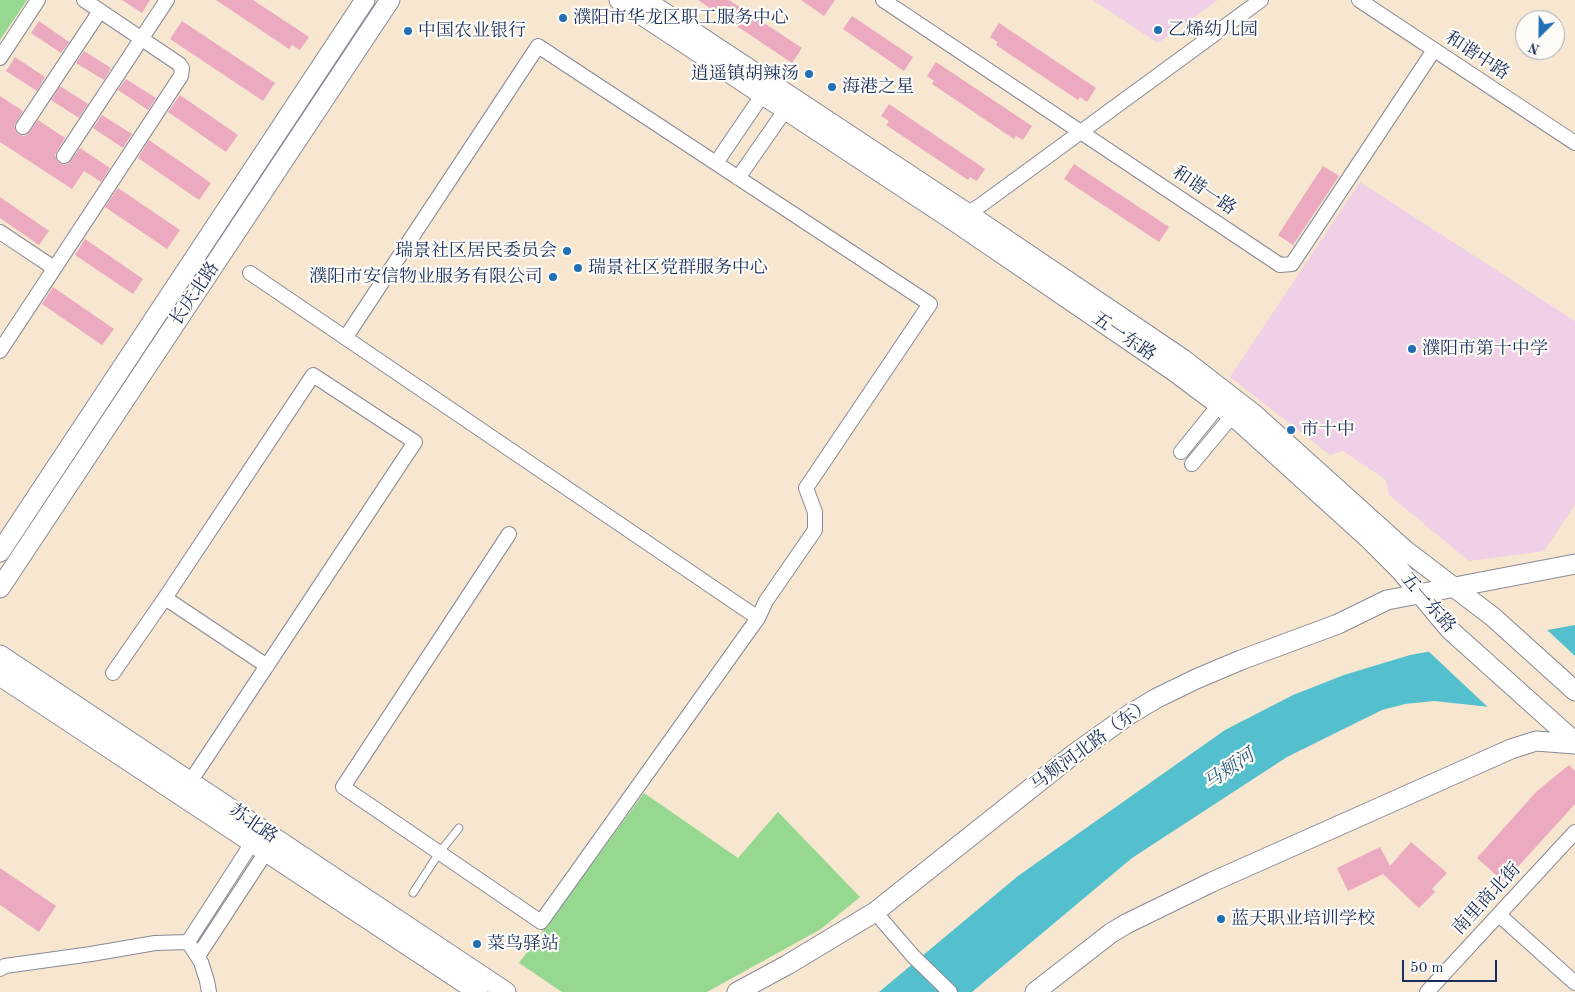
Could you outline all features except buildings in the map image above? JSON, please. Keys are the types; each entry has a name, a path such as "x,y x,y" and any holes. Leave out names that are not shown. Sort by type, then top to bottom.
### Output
{"street":[{"path":"0,58 38,0"},
{"path":"0,351 182,76 182,68 179,64 84,0"},
{"path":"64,156 167,0"},
{"name":"长庆北路","path":"0,552 365,0"},
{"name":"长庆北路","path":"0,588 390,0"},
{"name":"五一东路","path":"619,0 786,109 961,217 1183,359 1254,414 1405,550 1493,617 1575,691"},
{"name":"五一东路","path":"645,0 961,217 1225,410 1370,540 1400,570 1450,630 1570,739"},
{"name":"和谐一路","path":"883,0 1280,264 1292,264 1434,50"},
{"path":"961,217 1261,0"},
{"name":"和谐中路","path":"1359,0 1575,143"},
{"path":"23,127 100,11"},
{"path":"346,337 538,46 930,304 806,488 815,512 815,530 766,601 758,618 541,922 343,786 509,534"},
{"path":"716,163 763,94"},
{"path":"738,178 786,109"},
{"path":"0,232 54,268"},
{"path":"250,273 758,618"},
{"path":"113,673 313,375 415,442 190,782"},
{"path":"1181,452 1225,410"},
{"path":"1192,464 1225,410"},
{"name":"马颊河北路（东）","path":"737,992 787,966 874,912 1074,754 1130,714 1196,679 1338,624 1387,600 1575,564"},
{"path":"165,598 267,666"},
{"name":"苏北路","path":"0,655 506,992"},
{"name":"苏北路","path":"0,676 478,992"},
{"path":"1035,992 1111,933 1212,882 1512,749 1536,741 1570,739"},
{"name":"南里商北街","path":"1427,992 1575,832"},
{"path":"188,942 259,848"},
{"path":"198,956 259,848"},
{"path":"874,912 913,956 950,992"},
{"path":"1499,915 1575,983"},
{"path":"188,942 201,962 209,992"},
{"path":"0,969 5,966 155,943 188,942"}],"lane":[{"path":"413,893 439,853 460,828"}],"shaded area":[{"name":"乙烯幼儿园","path":"1093,0 1218,0 1158,43"},
{"name":"濮阳市第十中学","path":"1360,182 1575,321 1575,505 1544,551 1469,561 1389,495 1386,480 1343,451 1330,455 1230,377"}],"green space":[{"path":"0,0 27,0 0,40"},
{"path":"644,793 738,858 778,812 860,897 821,929 707,992 562,992 519,963"}],"water":[{"name":"马颊河","path":"1575,625 1575,695 1490,707 1434,701 1405,704 1382,710 1287,757 1132,858 972,992 879,992 1018,876 1225,730 1293,695 1344,675 1410,655"}],"pier":[{"path":"1545,628 1575,656 1575,698 1491,710 1426,649"}],"place":[{"name":"濮阳市华龙区职工服务中心","path":"563,18"},
{"name":"乙烯幼儿园","path":"1158,30"},
{"name":"中国农业银行","path":"408,31"},
{"name":"逍遥镇胡辣汤","path":"809,74"},
{"name":"海港之星","path":"832,87"},
{"name":"瑞景社区居民委员会","path":"567,251"},
{"name":"瑞景社区党群服务中心","path":"578,268"},
{"name":"濮阳市安信物业服务有限公司","path":"553,277"},
{"name":"濮阳市第十中学","path":"1412,349"},
{"name":"市十中","path":"1291,430"},
{"name":"蓝天职业培训学校","path":"1221,919"},
{"name":"菜鸟驿站","path":"477,944"}]}
